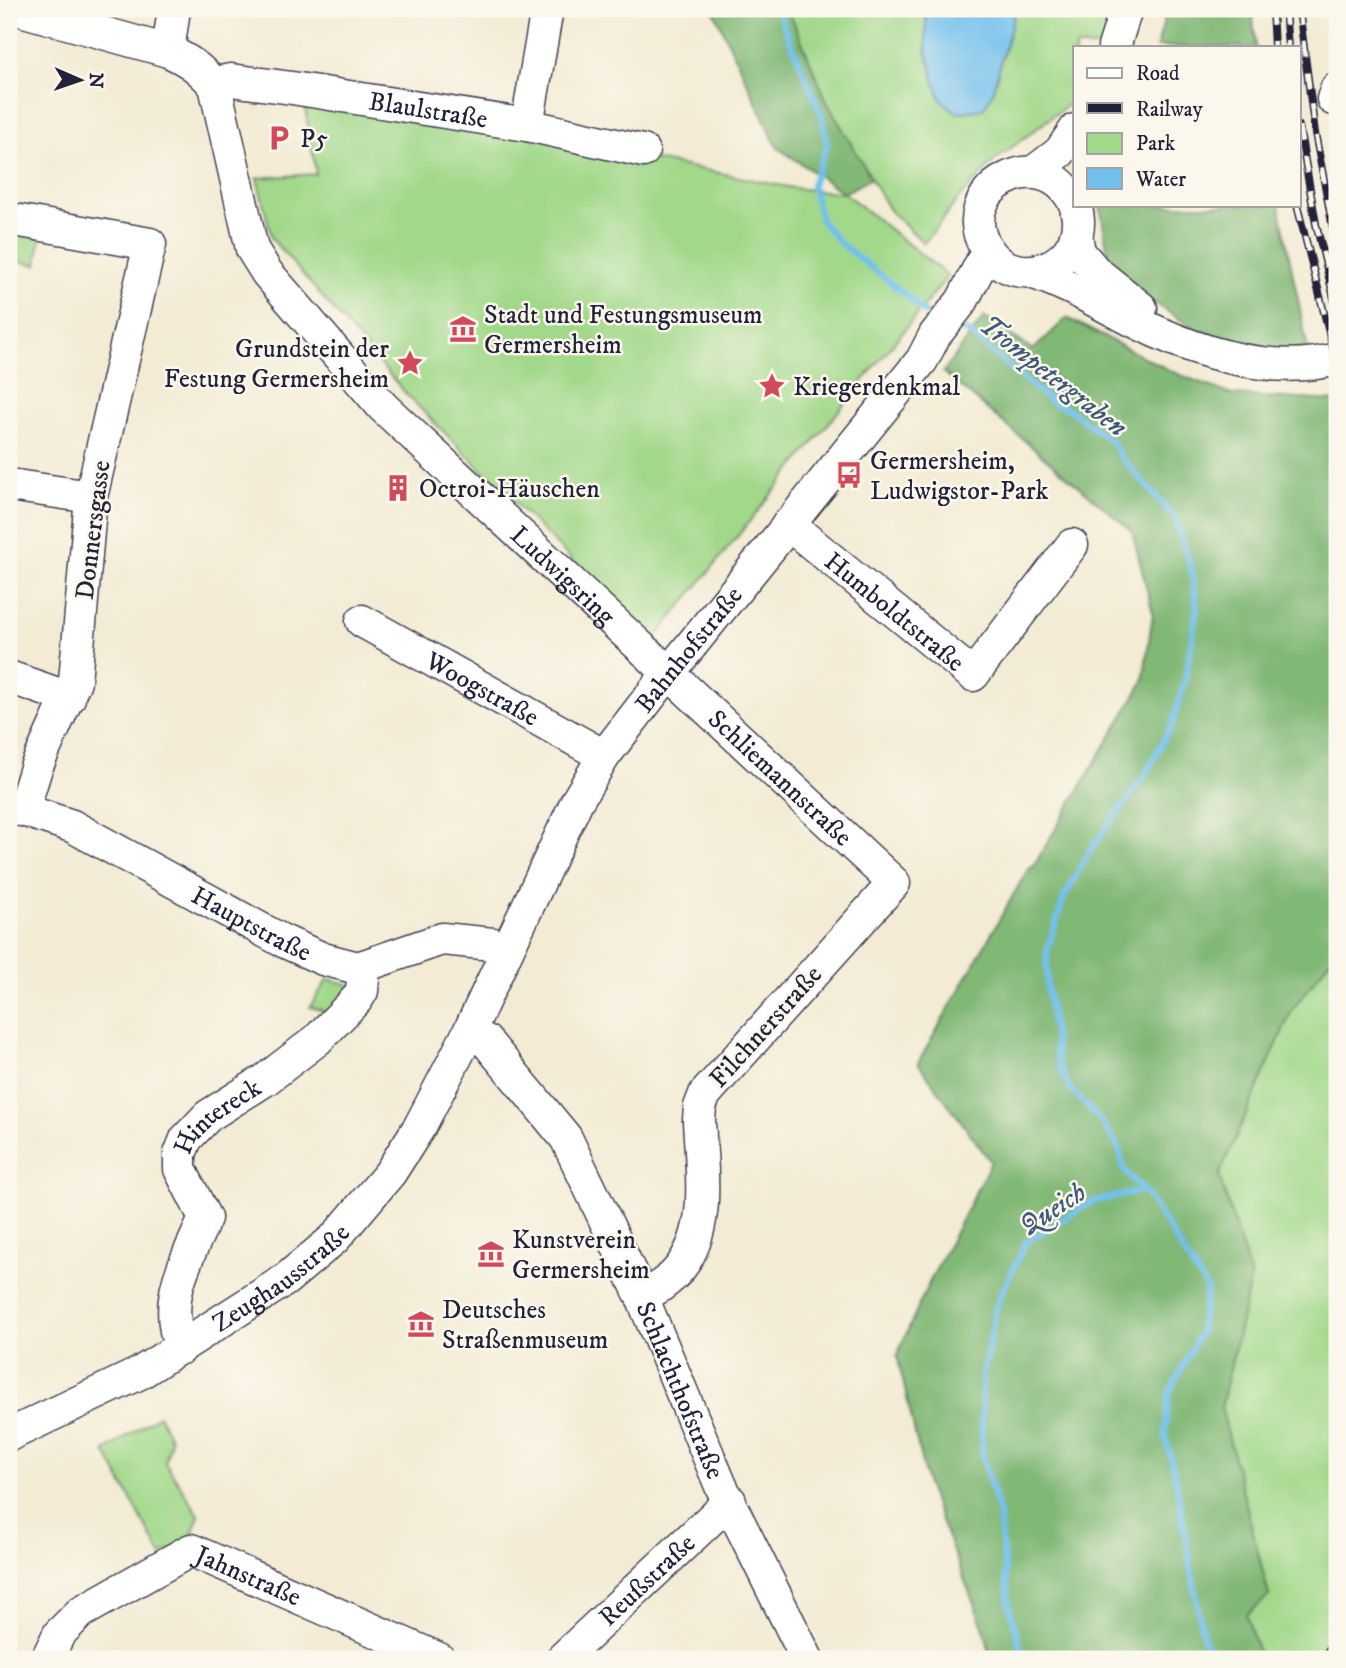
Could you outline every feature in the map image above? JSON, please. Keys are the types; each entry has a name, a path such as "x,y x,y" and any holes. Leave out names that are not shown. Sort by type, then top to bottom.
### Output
{"street":[{"path":"17,9 168,51 189,60 201,69 215,86"},
{"path":"168,51 174,9"},
{"path":"527,125 547,9"},
{"path":"1114,46 1126,9"},
{"path":"1136,46 1148,9"},
{"name":"Blaulstraße","path":"215,86 221,82 242,81 527,125 642,151"},
{"name":"Ludwigsring","path":"215,86 252,249 267,273 374,396 669,673"},
{"path":"1034,172 1060,152 1073,133"},
{"path":"1073,205 1069,194 1060,183 1048,176 1034,172 1006,177 994,185 979,211 981,239 997,261 1049,278 1133,321 1192,347 1259,363 1289,365 1337,359"},
{"path":"1075,211 1079,252 1096,272 1192,347"},
{"name":"Bahnhofstraße","path":"958,306 999,275 1046,269 1060,261 1070,249 1075,211"},
{"name":"Donnersgasse","path":"9,219 150,244 91,497 75,681 16,809"},
{"name":"Bahnhofstraße","path":"469,1032 576,801 604,757 922,360 935,335 958,306 988,250"},
{"path":"9,485 91,497"},
{"name":"Humboldtstraße","path":"788,524 973,676 1072,545"},
{"name":"Woogstraße","path":"362,621 604,757"},
{"name":"Schliemannstraße","path":"669,673 894,883"},
{"path":"9,677 69,698"},
{"name":"Hauptstraße","path":"16,809 72,826 281,940 323,959 358,968 442,939 493,944 506,949"},
{"name":"Filchnerstraße","path":"642,1297 663,1285 681,1268 696,1236 702,1209 700,1107 705,1094 894,883"},
{"name":"Hintereck","path":"181,1348 173,1325 174,1297 205,1218 180,1169 183,1146 195,1128 208,1116 264,1080 306,1048 349,1009 362,991 365,966"},
{"name":"Schlachthofstraße","path":"469,1032 486,1041 566,1138 642,1297 730,1501 807,1659"},
{"name":"Zeughausstraße","path":"9,1436 140,1373 285,1280 335,1238 390,1173 420,1126 469,1032"},
{"name":"Reußstraße","path":"562,1659 730,1501"},
{"name":"Jahnstraße","path":"47,1659 59,1634 81,1612 191,1550 439,1659"}],"green space":[{"path":"713,9 788,9 827,102 871,178 844,193 777,147"},
{"path":"788,9 1120,9 1110,46 1073,46 1073,101 994,161 960,197 924,243 889,210 827,102"},
{"path":"1167,9 1252,9 1256,46 1157,46"},
{"path":"304,101 533,135 793,188 844,193 948,276 656,637 626,614 408,396 272,239 257,178 316,174"},
{"path":"1100,206 1279,206 1309,355 1263,354 1197,330 1131,288 1110,266"},
{"path":"9,224 41,231 37,265 9,259"},
{"path":"984,317 1033,350 1067,318 1173,372 1232,395 1335,401 1337,408 1337,950 1292,1010 1219,1175 1251,1277 1221,1407 1269,1596 1246,1615 1260,1659 991,1659 985,1632 927,1485 897,1355 926,1289 991,1162 918,1063 1028,869 1033,867 1143,682 1153,613 1132,531 943,372"},
{"path":"1337,950 1337,1624 1314,1659 1260,1659 1246,1615 1269,1595 1221,1407 1251,1277 1219,1175 1292,1010"},
{"path":"328,979 354,986 337,1015 310,1007"},
{"path":"159,1415 171,1440 165,1462 199,1515 190,1539 161,1555 105,1451"}],"water":[{"path":"926,9 1016,9 992,94 983,109 957,113 941,100 926,50"}],"waterway":[{"name":"Trompetergraben","path":"777,9 822,116 827,145 812,184 821,221 841,244 911,299 921,310 936,319"},
{"name":"Trompetergraben","path":"952,326 968,332 1054,403 1070,410 1111,441 1122,458 1174,517 1190,564 1197,608 1186,676 1173,722 1144,777 1090,850 1064,898 1047,950 1047,986 1058,1064 1069,1087 1100,1120 1118,1146 1125,1172 1144,1190 1207,1289 1200,1332 1169,1394 1165,1435 1176,1480 1204,1642 1219,1659"},
{"name":"Queich","path":"1024,1659 1009,1606 999,1514 982,1454 982,1380 997,1303 1026,1242 1092,1202 1144,1190"}],"railway":[{"path":"1272,9 1274,46"},
{"path":"1285,9 1288,46"},
{"path":"1299,9 1315,133 1337,249"},
{"path":"1300,132 1316,224 1337,310"},
{"path":"1297,206 1337,364"},
{"path":"1323,1659 1337,1637"}],"place":[{"name":"P5","path":"279,138"},
{"name":"Stadt und Festungsmuseum Germersheim","path":"463,329"},
{"name":"Grundstein der Festung Germersheim","path":"410,363"},
{"name":"Kriegerdenkmal","path":"772,386"},
{"name":"Germersheim, Ludwigstor-Park","path":"849,475"},
{"name":"Octroi-Häuschen","path":"398,488"},
{"name":"Kunstverein Germersheim","path":"491,1254"},
{"name":"Deutsches Straßenmuseum","path":"421,1324"}]}
